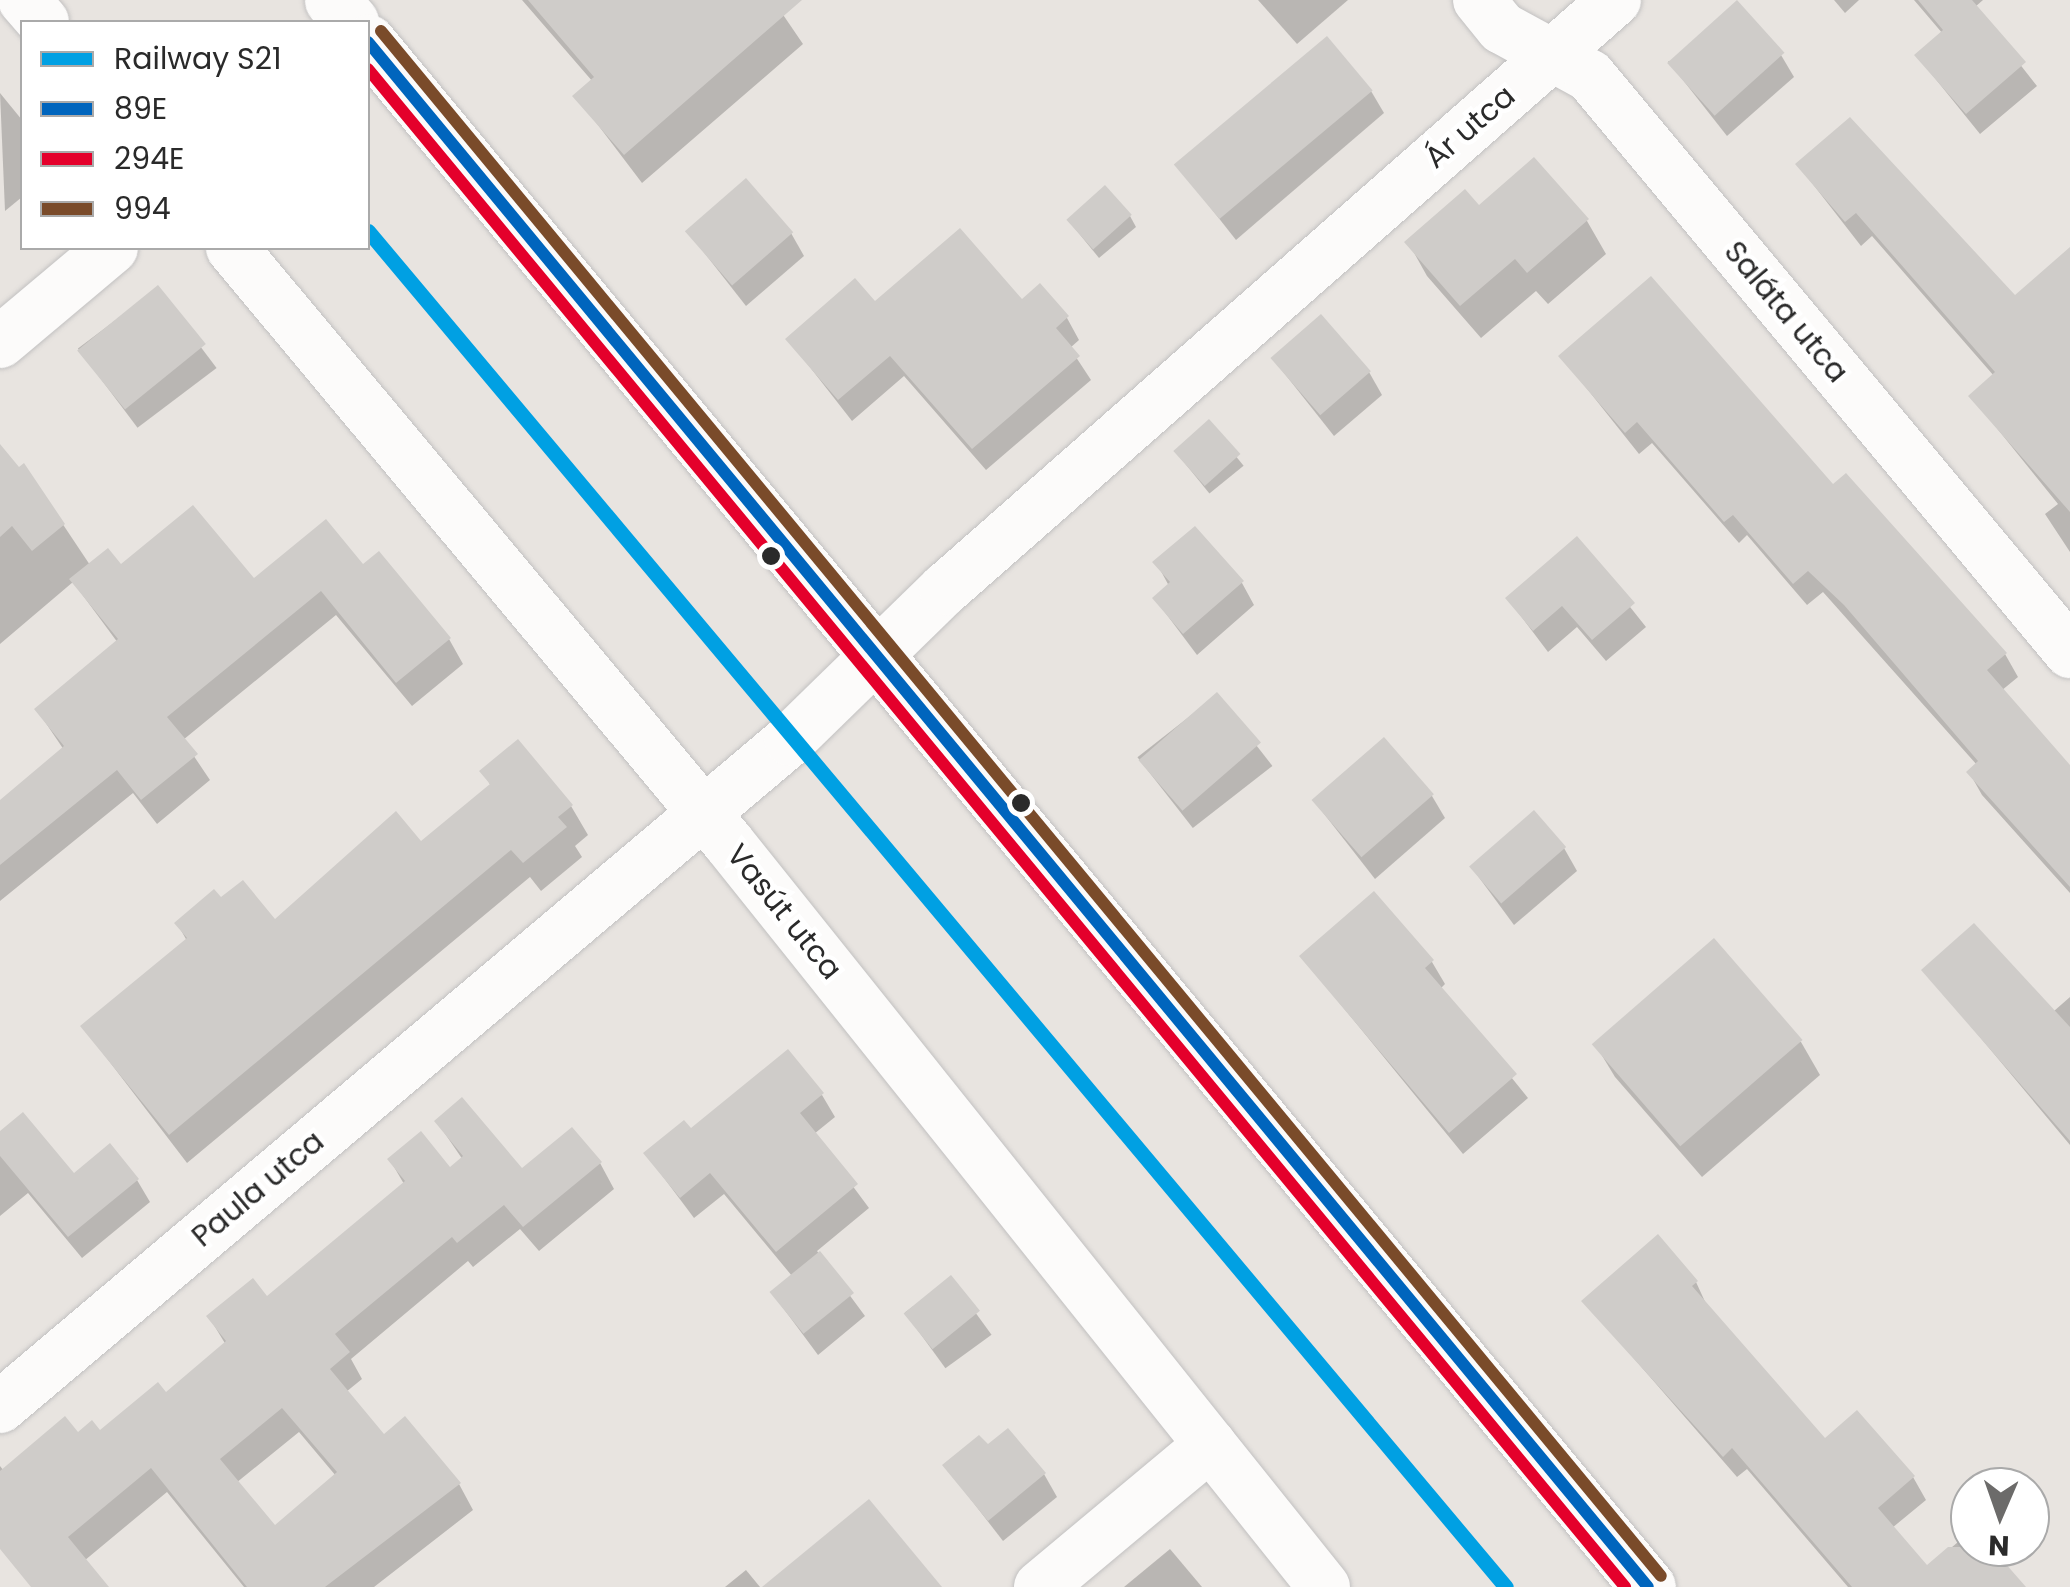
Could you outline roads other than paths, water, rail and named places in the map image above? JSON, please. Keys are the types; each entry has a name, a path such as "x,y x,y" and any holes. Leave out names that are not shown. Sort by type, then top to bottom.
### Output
{"main road":[{"path":"332,0 349,20"},
{"path":"370,44 1648,1587"}],"street":[{"path":"24,0 41,20"},
{"name":"Saláta utca","path":"1479,0 1502,28 1590,76 2070,652"},
{"name":"Ár utca","path":"878,655 1615,0"},
{"path":"0,342 110,250"},
{"name":"Vasút utca","path":"234,250 703,814 1324,1587"},
{"name":"Paula utca","path":"0,1407 703,814 878,655"},
{"path":"1040,1587 1210,1445"}],"rail line":[{"name":"S21","path":"370,233 1506,1587"}]}
